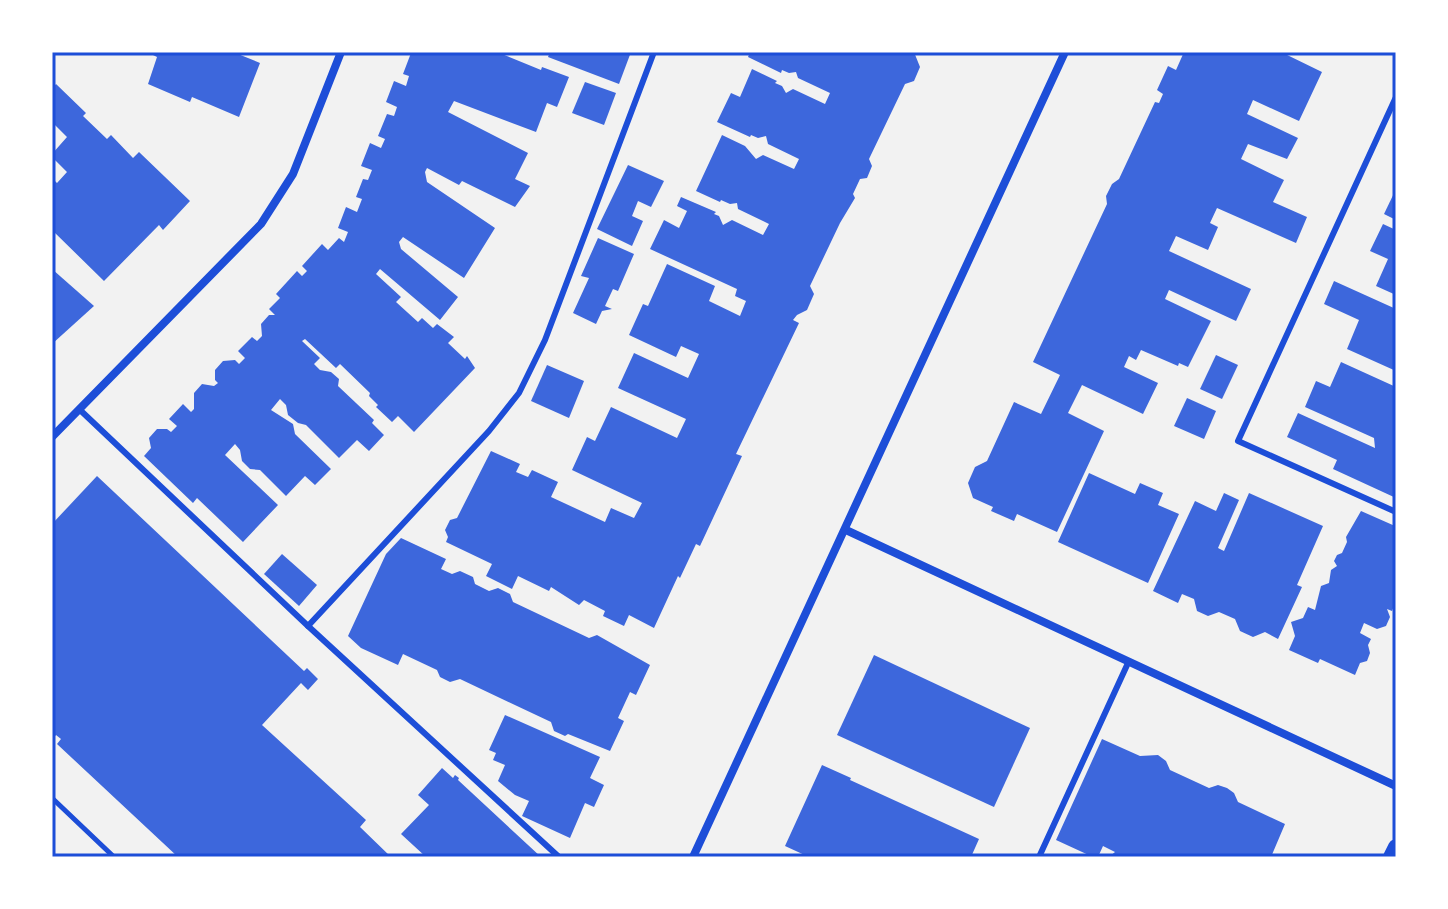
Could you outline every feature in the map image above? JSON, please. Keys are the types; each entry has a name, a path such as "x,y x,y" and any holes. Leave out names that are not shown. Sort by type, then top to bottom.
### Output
{"main road":[{"path":"1391,857 1396,847"}],"street":[{"path":"52,437 261,224 293,174 341,52"},
{"path":"693,857 1065,52"},
{"path":"846,530 1396,786"}],"lane":[{"path":"308,626 489,431 519,393 545,340 654,52"},
{"path":"1396,97 1238,441 1396,512"},
{"path":"79,409 559,857"},
{"path":"1039,857 1128,663"}],"path":[{"path":"52,798 114,857"}],"building":[{"path":"147,52 233,52 260,63 239,117 192,97 190,102 148,84 157,57"},
{"path":"497,52 541,70 542,67 569,77 557,107 547,103 536,132 454,101 448,112 528,153 515,179 530,186 515,207 462,181 459,185 427,168 427,182 495,228 464,278 403,237 399,242 401,249 458,297 440,320 380,269 376,274 401,297 396,302 418,322 422,318 433,328 437,324 454,337 448,343 465,359 467,356 475,368 414,432 398,416 392,422 376,407 378,405 369,396 370,393 340,364 336,368 305,339 302,341 320,358 314,364 339,379 338,386 374,420 372,423 384,435 369,451 357,440 339,458 306,425 288,415 286,405 280,399 271,410 293,424 295,434 331,469 315,485 305,476 286,496 260,470 250,469 242,461 235,444 225,455 278,505 243,542 197,498 193,503 144,456 151,448 149,438 157,429 171,432 177,426 169,419 183,404 191,412 194,409 194,393 202,384 214,386 218,383 215,370 223,361 235,360 239,364 245,358 238,351 252,337 257,341 262,336 261,324 269,315 275,315 269,309 280,298 276,294 297,271 302,276 307,271 302,266 322,244 328,250 339,238 344,242 348,232 338,228 346,207 357,212 362,199 356,197 363,179 368,180 372,170 361,166 370,143 381,148 385,139 378,136 387,114 394,116 397,107 386,102 394,81 406,86 409,76 403,74 411,53"},
{"path":"550,52 631,52 619,84 548,57"},
{"path":"750,52 914,52 920,67 914,81 905,84 869,159 872,166 867,178 860,179 853,194 855,198 810,286 814,294 807,310 793,320 799,323 736,454 742,456 700,546 696,544 680,578 678,576 654,628 629,615 624,626 603,616 605,611 584,600 579,605 551,587 549,591 518,576 512,589 486,576 492,564 446,542 448,537 445,530 450,520 457,518 491,451 520,464 516,472 528,477 532,470 558,482 551,497 605,522 611,508 634,518 642,503 572,470 587,437 595,441 611,407 677,438 686,419 618,388 634,353 688,378 699,354 681,346 676,357 629,335 643,304 648,306 667,264 715,286 709,301 740,316 746,301 735,296 737,289 650,249 664,220 679,228 687,211 677,206 681,197 716,212 714,214 719,216 723,225 732,220 763,235 769,224 738,209 737,203 720,202 696,191 722,135 745,146 756,159 763,155 794,169 799,159 768,144 766,136 750,137 717,122 731,93 740,97 752,69 777,81 775,83 782,86 786,93 793,89 825,104 830,93 798,78 796,72 782,70 781,73 748,57"},
{"path":"1184,52 1281,52 1322,72 1299,121 1253,100 1247,114 1298,138 1287,159 1248,144 1241,159 1284,180 1273,202 1307,217 1296,243 1217,208 1210,223 1218,227 1208,250 1176,236 1169,251 1251,289 1236,321 1169,290 1165,299 1211,321 1188,367 1179,363 1178,366 1141,350 1136,360 1129,356 1124,367 1158,383 1143,414 1082,385 1068,413 1104,431 1057,532 1017,514 1014,521 991,511 993,507 973,498 968,483 975,467 987,461 1014,402 1041,414 1060,375 1033,362 1107,204 1106,196 1112,184 1119,179 1155,102 1159,103 1163,94 1157,90 1168,66 1176,70"},
{"path":"585,82 616,93 604,125 572,113"},
{"path":"56,84 107,139 111,135 133,158 139,152 190,201 163,230 159,225 104,281 52,230 52,178 57,183 67,172 52,157 67,137 52,122 52,89"},
{"path":"628,165 664,181 651,207 638,201 632,216 643,221 632,246 597,229"},
{"path":"1396,189 1396,220 1384,214"},
{"path":"1383,224 1396,230 1396,295 1376,286 1388,259 1370,251"},
{"path":"598,238 634,254 618,291 613,289 605,306 612,309 602,311 596,324 573,313 589,278 581,276"},
{"path":"52,269 94,306 52,344"},
{"path":"1334,281 1396,309 1396,371 1347,349 1359,320 1324,304"},
{"path":"1216,355 1238,365 1222,399 1200,389"},
{"path":"1341,362 1396,387 1396,498 1333,469 1337,460 1287,437 1298,413 1375,448 1374,438 1305,407 1316,381 1330,387"},
{"path":"547,365 584,381 569,418 531,401"},
{"path":"1187,398 1216,411 1204,439 1174,426"},
{"path":"1089,473 1135,494 1140,483 1163,493 1158,505 1179,514 1148,583 1058,542"},
{"path":"97,476 304,671 307,668 318,679 308,690 301,683 262,725 366,820 360,827 391,857 178,857 57,744 61,739 56,735 52,740 52,524"},
{"path":"1224,493 1239,500 1218,548 1224,551 1249,493 1323,526 1297,585 1302,587 1278,639 1265,632 1253,637 1240,631 1235,619 1219,612 1208,616 1197,611 1194,599 1182,594 1178,603 1153,591 1195,501 1216,511"},
{"path":"1361,511 1395,526 1396,601 1392,611 1387,609 1390,617 1386,626 1377,629 1364,623 1360,633 1371,639 1368,645 1370,653 1367,661 1360,663 1355,675 1320,659 1318,663 1289,650 1295,636 1291,622 1303,618 1308,607 1315,610 1321,586 1329,583 1331,570 1337,566 1334,561 1342,553 1346,537"},
{"path":"401,538 446,559 441,569 452,574 460,571 473,577 475,584 489,591 498,588 510,594 513,602 589,638 597,635 650,665 636,695 630,692 618,718 624,721 610,751 554,731 551,722 460,679 450,682 440,677 437,670 403,654 398,665 361,648 348,636 386,554"},
{"path":"282,554 317,585 299,606 264,574"},
{"path":"874,655 1030,728 994,807 837,735"},
{"path":"505,715 600,757 590,778 604,785 594,807 585,803 570,838 522,816 529,801 515,795 498,781 505,765 493,760 496,753 489,750"},
{"path":"1102,739 1140,756 1158,755 1166,761 1170,770 1209,788 1218,785 1227,788 1234,793 1238,802 1285,824 1271,857 1109,857 1115,852 1103,846 1098,857 1093,857 1056,840"},
{"path":"822,765 979,839 971,857 809,857 785,846"},
{"path":"442,768 453,778 455,775 459,778 541,857 426,857 401,834 429,805 418,795"}]}
